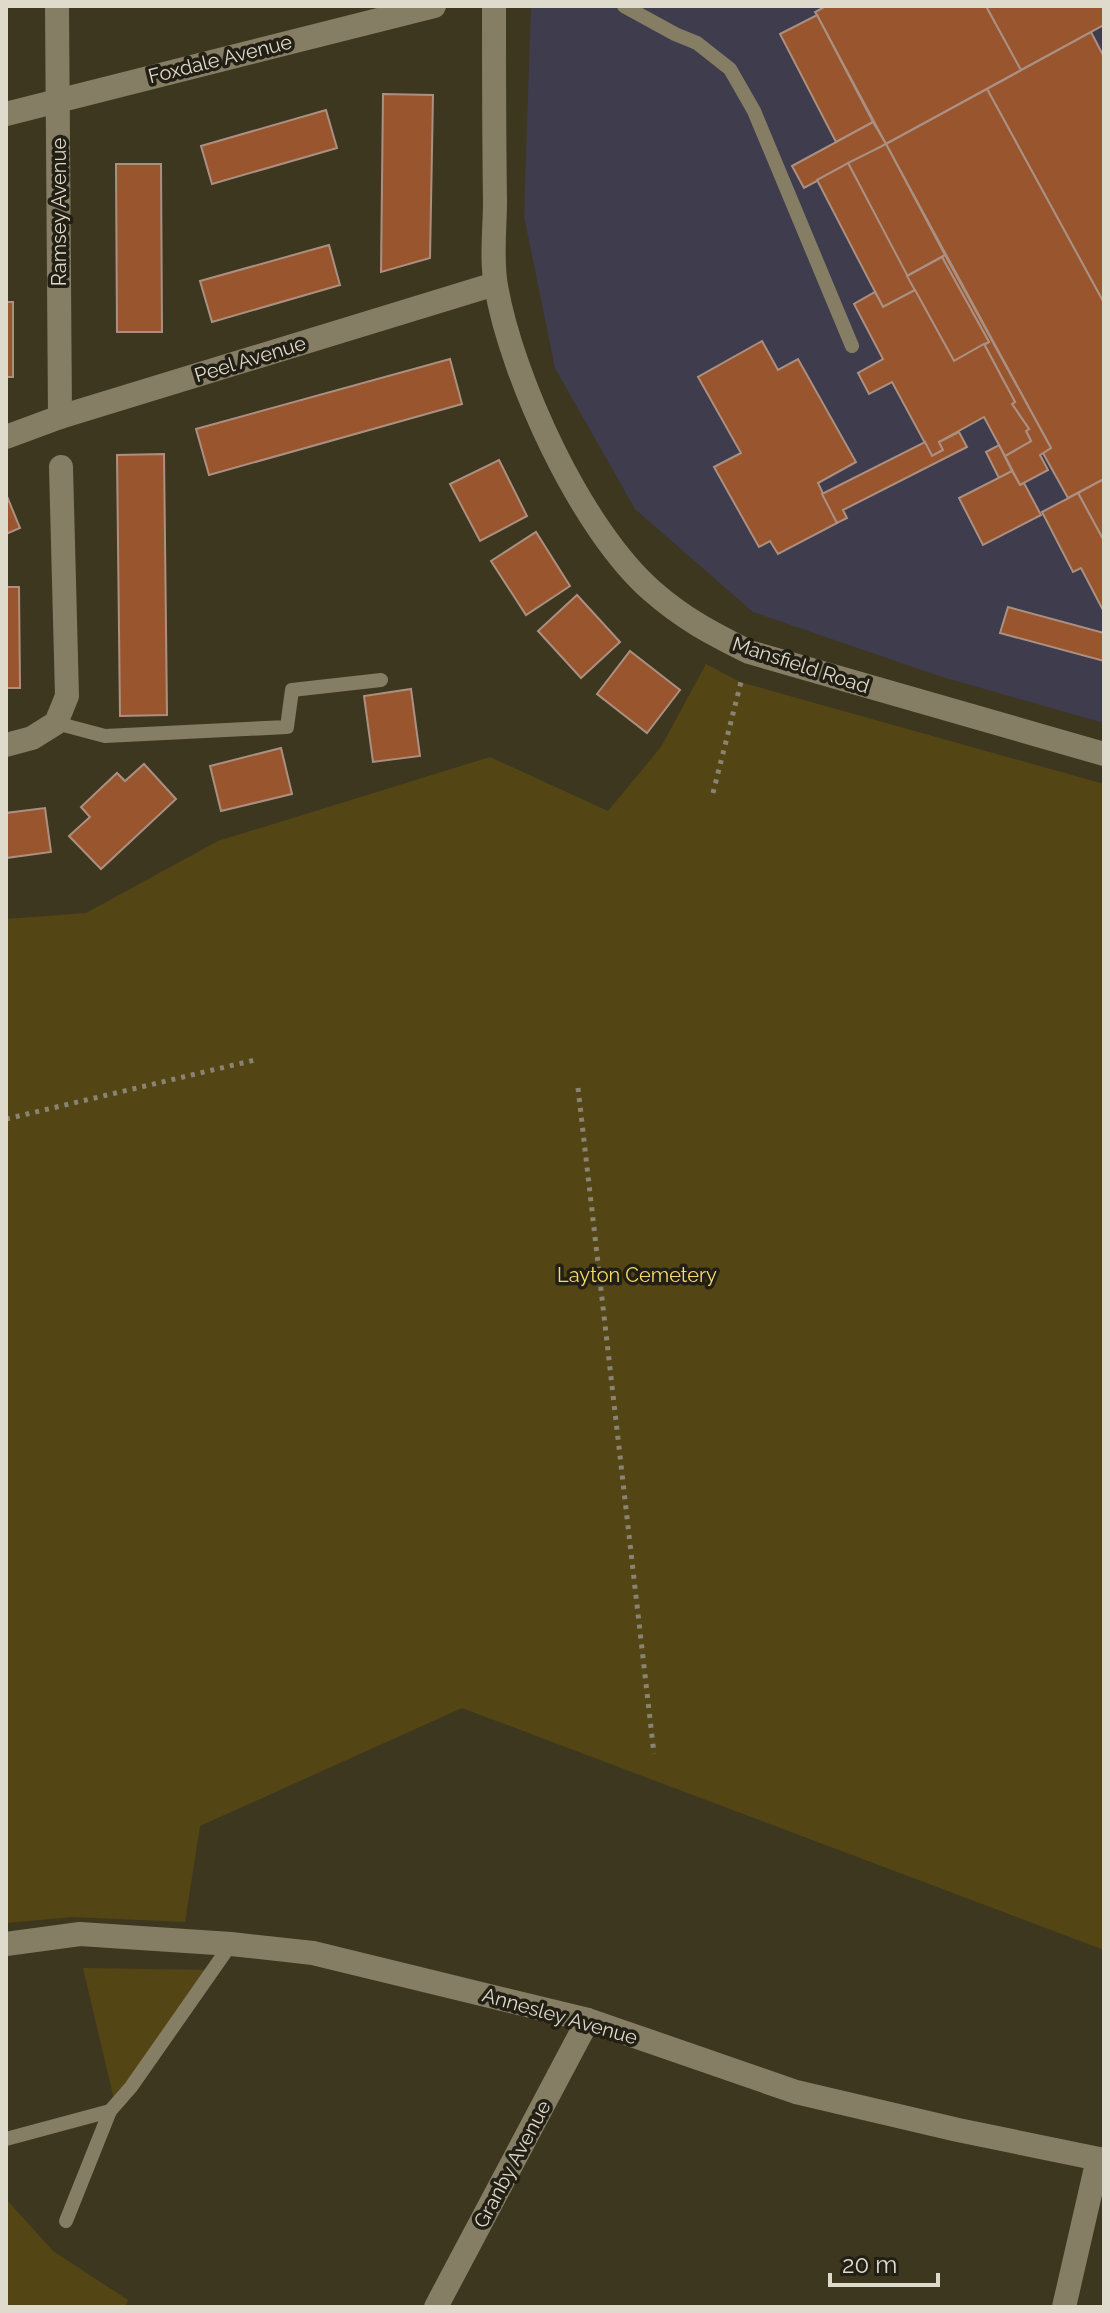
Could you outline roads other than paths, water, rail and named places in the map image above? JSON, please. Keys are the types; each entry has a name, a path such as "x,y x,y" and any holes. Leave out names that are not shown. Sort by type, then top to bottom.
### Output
{"street":[{"name":"Ramsey Avenue","path":"57,6 60,417"},
{"name":"Foxdale Avenue","path":"6,114 434,6"},
{"name":"Mansfield Road","path":"494,6 495,284 516,358 543,429 575,491 611,545 649,589 695,625 749,652 1104,754"},
{"name":"Peel Avenue","path":"6,437 60,417 495,284"},
{"path":"6,745 32,738 56,723 67,696 61,467"},
{"name":"Annesley Avenue","path":"6,1944 80,1934 313,1953 588,2020 796,2092 1101,2160"},
{"name":"Granby Avenue","path":"436,2307 588,2020"},
{"path":"1064,2307 1101,2160"}],"lane":[{"path":"624,6 697,43 730,69 754,111 852,346"},
{"path":"56,723 105,736 287,727 292,690 381,680"},
{"path":"66,2221 110,2111 131,2087 231,1944"},
{"path":"6,2139 110,2111"}],"park label":[{"name":"Layton Cemetery","path":"637,1275"}]}
